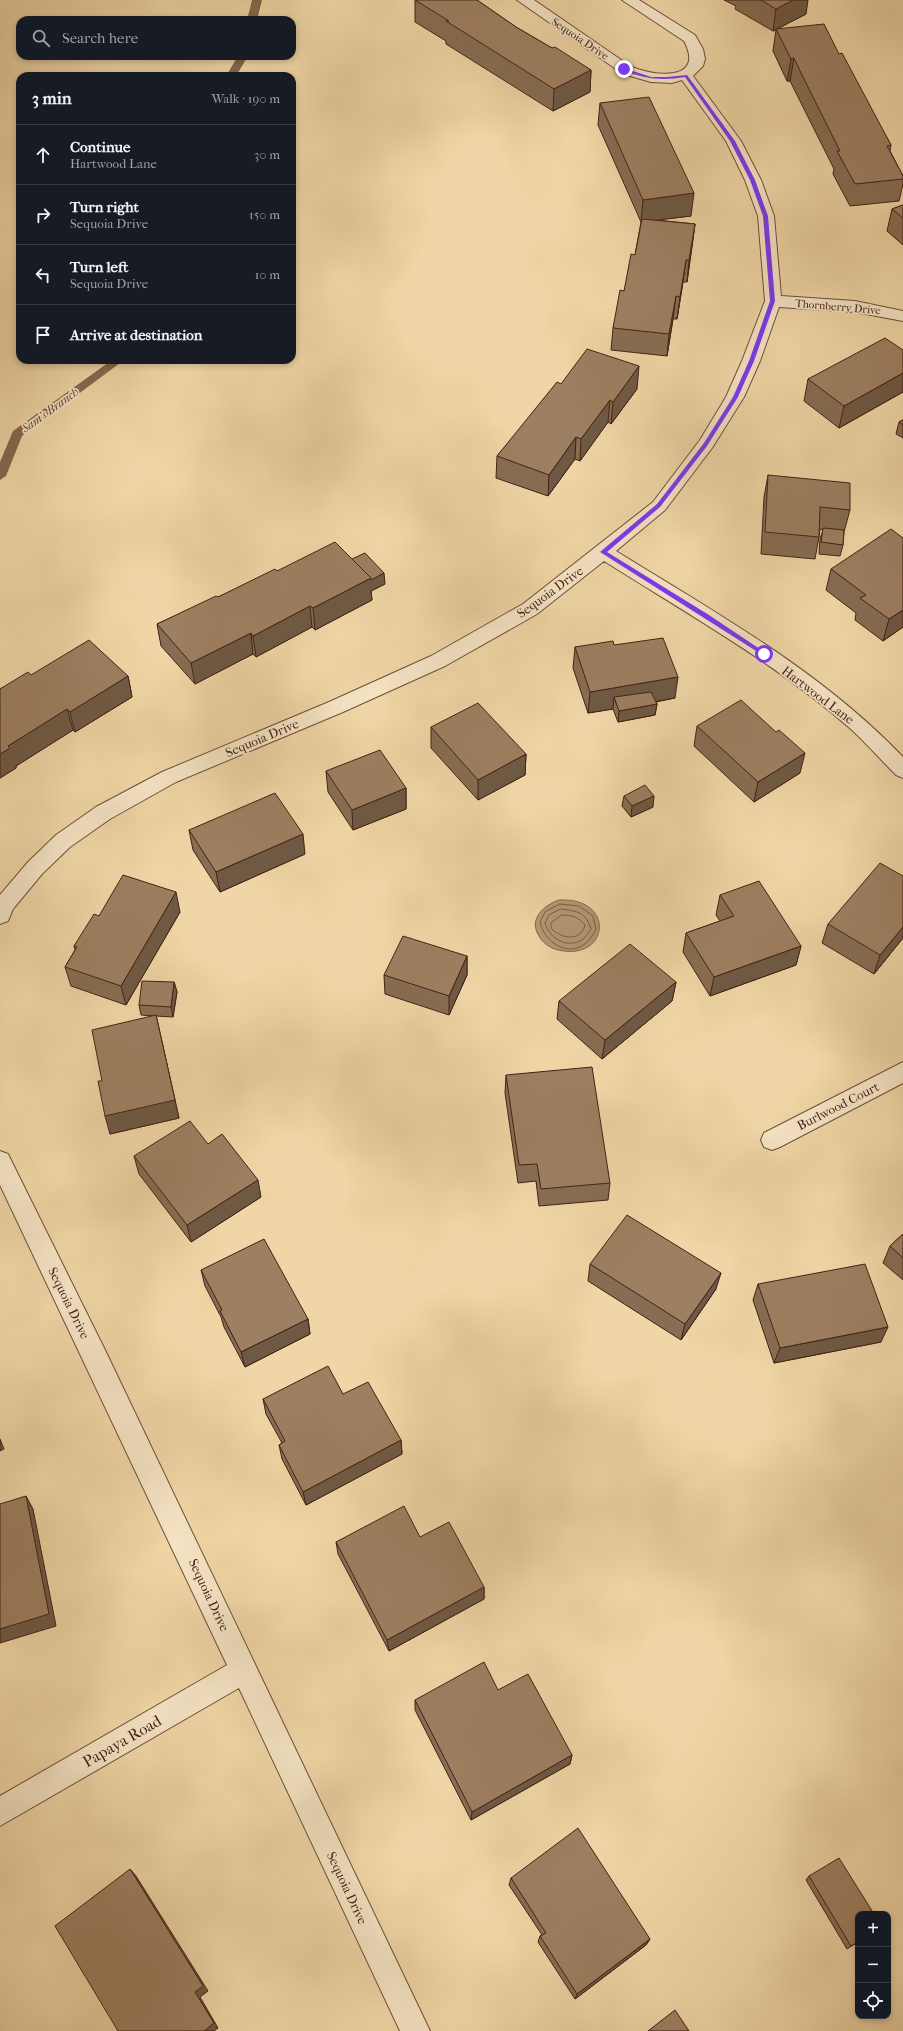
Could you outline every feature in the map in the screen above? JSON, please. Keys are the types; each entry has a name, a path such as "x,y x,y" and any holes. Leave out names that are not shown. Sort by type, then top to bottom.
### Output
{"street":[{"name":"Sequoia Drive","path":"0,915 5,904 35,868 63,841 103,813 169,777 336,707 438,661 530,609 659,506 706,444 736,397 773,301 766,216 753,180 733,141 686,76 667,79 651,78 637,75 624,69 524,0"},
{"path":"629,0 690,38 696,47 698,57 696,66 686,76"},
{"name":"Thornberry Drive","path":"773,301 873,310 903,316"},
{"name":"Hartwood Lane","path":"603,552 707,616 764,654 858,725 903,770"},
{"name":"Burlwood Court","path":"772,1140 903,1072"},
{"name":"Sequoia Drive","path":"0,1161 97,1360 415,2031"},
{"name":"Papaya Road","path":"0,1812 244,1670"}],"water":[{"path":"559,900 577,902 589,908 597,916 599,927 597,937 590,945 579,950 564,951 556,950 543,942 536,930 535,924 537,918 543,909"}],"building":[{"path":"415,0 477,0 516,27 552,48 555,47 591,70 554,89"},
{"path":"761,0 793,0 776,9"},
{"path":"824,24 839,54 842,53 891,145 887,146 903,176 903,179 855,184 837,151 840,151 794,58 791,59 776,29"},
{"path":"649,97 694,193 643,200 600,103"},
{"path":"903,205 903,218 892,209"},
{"path":"642,219 695,224 689,260 686,260 680,297 676,296 669,334 613,328 620,290 624,291 631,254 635,255"},
{"path":"885,338 903,350 903,373 844,406 808,379"},
{"path":"587,349 639,366 613,402 610,400 581,439 576,437 549,475 497,456 557,382 561,384"},
{"path":"768,475 850,483 850,510 820,507 819,537 765,532"},
{"path":"823,528 844,530 843,545 821,542"},
{"path":"891,529 903,538 903,610 889,619 860,598 866,595 831,569"},
{"path":"335,542 371,578 313,608 310,606 253,636 251,633 191,663 157,624 216,596 218,597 275,569 277,571"},
{"path":"365,553 384,573 371,580 371,578 352,559"},
{"path":"663,638 678,677 590,692 575,647 613,641 614,645"},
{"path":"89,640 128,676 70,712 67,709 8,746 10,748 0,754 0,689 28,672 31,675"},
{"path":"651,692 657,704 619,711 614,697"},
{"path":"741,700 776,732 779,730 805,753 758,782 697,726"},
{"path":"478,703 526,754 478,780 431,727"},
{"path":"380,750 406,788 352,810 326,771"},
{"path":"645,785 654,796 632,806 624,796"},
{"path":"275,793 303,834 216,872 189,830"},
{"path":"880,863 903,876 903,927 880,955 828,924"},
{"path":"123,875 176,892 121,986 65,967 77,947 74,946 94,914 99,916"},
{"path":"759,881 801,946 714,977 686,933 734,916 720,895"},
{"path":"403,936 467,956 449,996 384,975"},
{"path":"630,944 676,982 605,1040 559,1001"},
{"path":"142,981 174,982 171,1007 139,1005"},
{"path":"156,1015 175,1100 105,1116 98,1081 102,1081 92,1030"},
{"path":"592,1067 610,1183 541,1189 537,1164 519,1165 506,1075"},
{"path":"190,1121 208,1144 222,1134 258,1180 187,1225 134,1156"},
{"path":"627,1215 721,1273 685,1324 590,1264"},
{"path":"903,1234 903,1258 890,1246"},
{"path":"264,1239 308,1319 241,1352 220,1311 222,1310 201,1270"},
{"path":"865,1264 888,1327 780,1348 758,1284"},
{"path":"328,1366 343,1394 368,1382 401,1440 303,1492 279,1445 285,1441 263,1399"},
{"path":"26,1496 49,1614 0,1629 0,1504"},
{"path":"404,1506 420,1537 449,1522 484,1587 387,1640 336,1542"},
{"path":"484,1662 498,1690 528,1674 572,1755 472,1812 415,1700"},
{"path":"578,1828 650,1939 577,1994 540,1936 546,1933 511,1878"},
{"path":"839,1858 872,1911 855,1911 855,1944 851,1946 809,1876"},
{"path":"130,1869 203,1986 195,1992 214,2023 204,2031 118,2031 55,1926"},
{"path":"675,2010 689,2031 648,2031"}],"waterway":[{"name":"Sam's Branch","path":"253,16 257,0"},
{"name":"Sam's Branch","path":"233,72 241,60"},
{"name":"Sam's Branch","path":"0,476 17,434 113,364"}],"route":[{"path":"624,69 637,75 651,78 667,79 686,76 733,141 753,180 766,216 773,301 736,397 706,444 659,506 603,552 707,616 764,654"}]}
